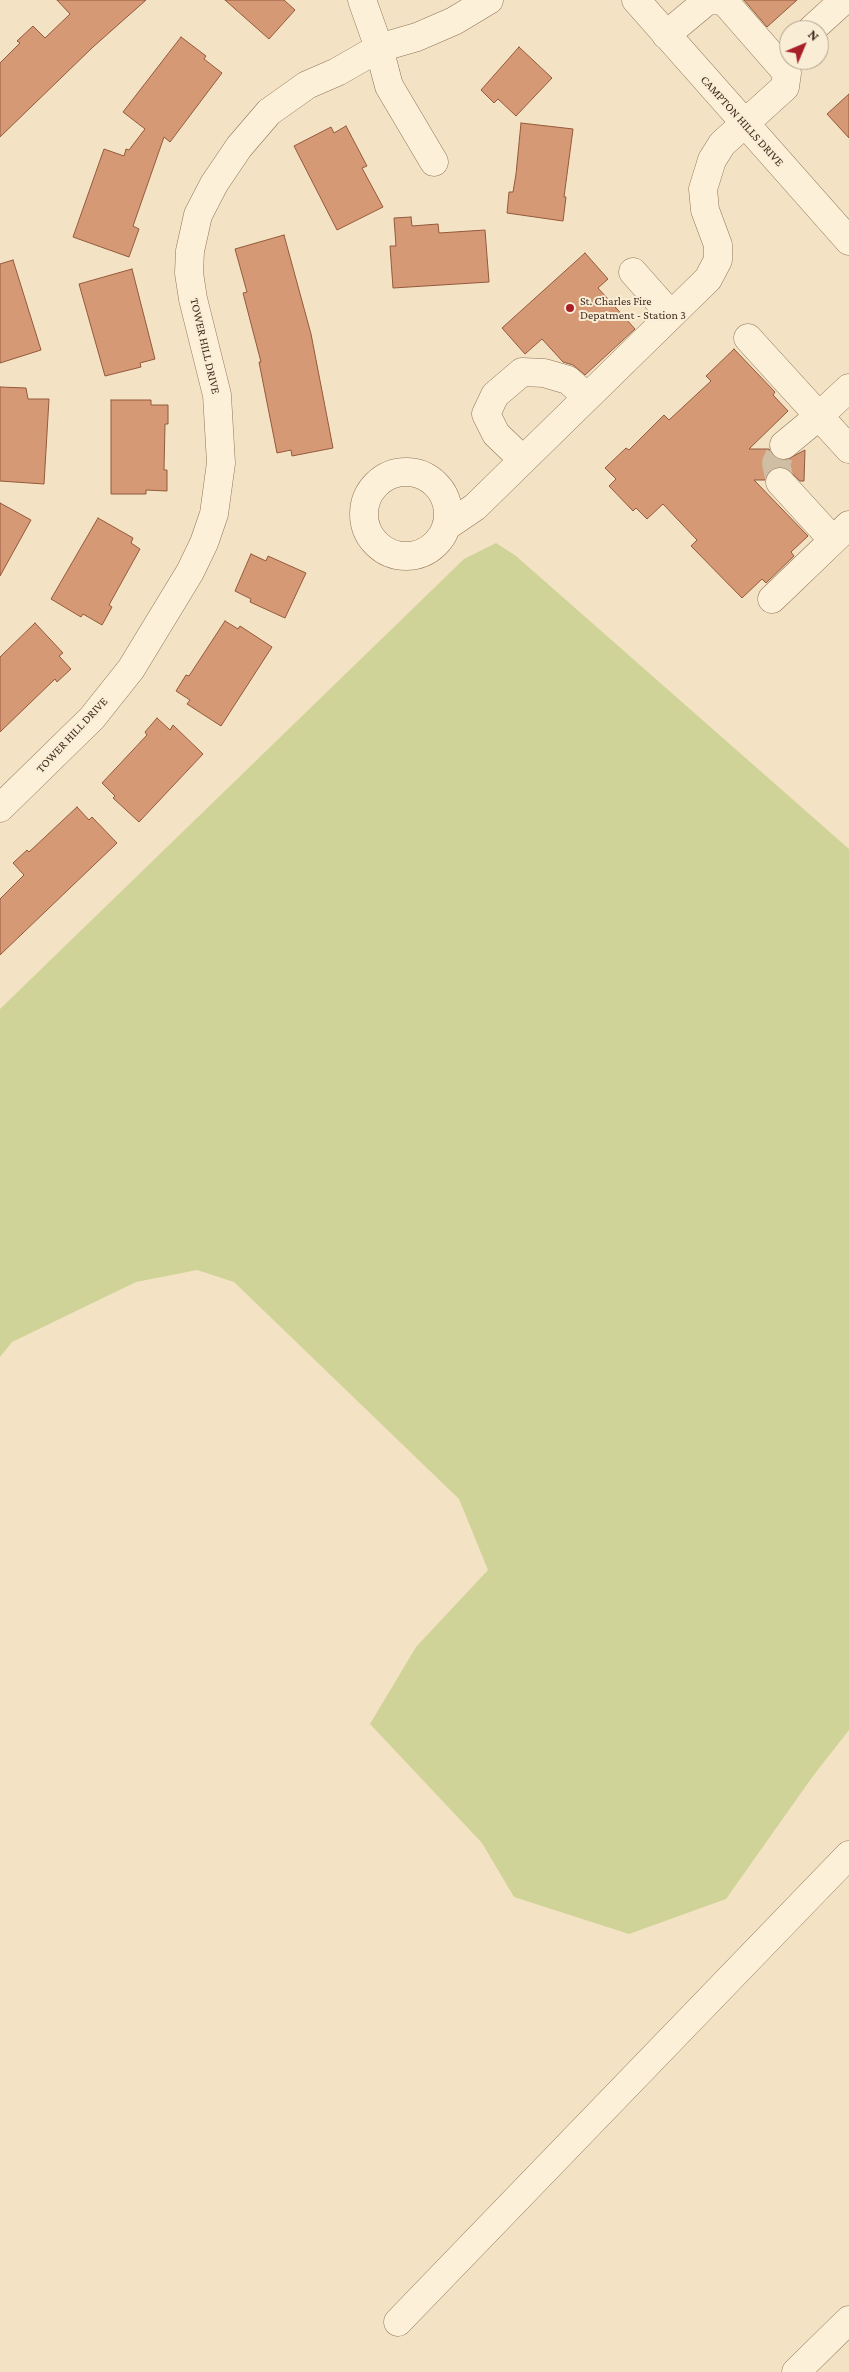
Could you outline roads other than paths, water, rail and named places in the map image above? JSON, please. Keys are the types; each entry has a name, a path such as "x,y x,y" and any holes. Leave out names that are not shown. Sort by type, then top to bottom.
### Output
{"street":[{"path":"362,0 379,48 389,86 434,162"},
{"name":"TOWER HILL DRIVE","path":"0,808 92,718 131,669 190,572 204,543 214,514 222,463 217,395 194,299 190,273 190,250 198,215 214,184 239,147 269,112 307,86 337,72 379,48 417,37 454,21 489,0"},
{"name":"CAMPTON HILLS DRIVE","path":"636,0 849,241"},
{"path":"666,35 708,0 724,1 779,51"},
{"path":"822,20 844,0"},
{"path":"447,526 475,506 708,279 718,260 718,245 705,210 703,189 712,160 722,144 785,86 786,70"},
{"path":"632,272 671,315"},
{"path":"748,338 849,449"},
{"path":"523,460 496,434 486,414 495,395 522,372 544,372 568,380 587,397"},
{"path":"784,445 849,388"},
{"path":"772,599 841,533 780,482"},
{"path":"398,2322 849,1855"},
{"path":"796,2372 849,2320"}],"tunnel":[{"path":"780,482 776,463 784,445"}],"place":[{"name":"St. Charles Fire Depatment - Station 3","path":"570,308"}]}
